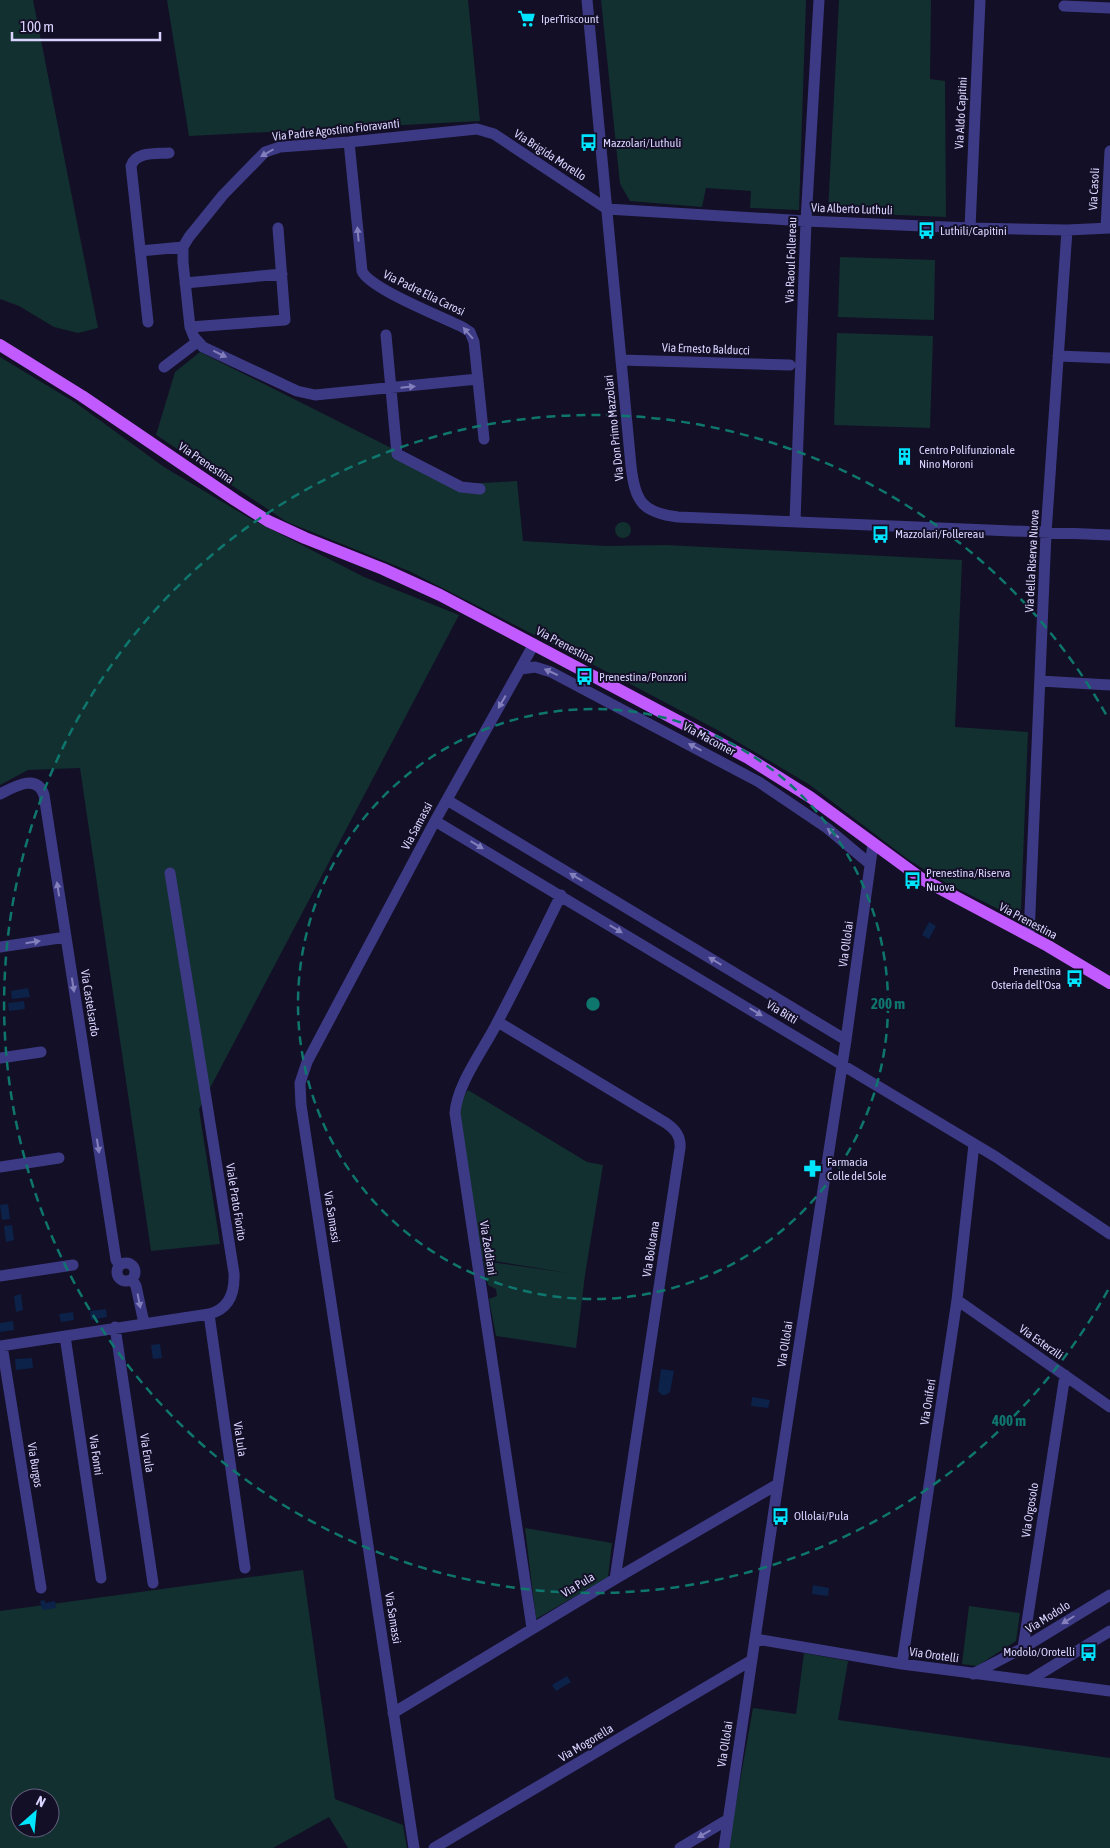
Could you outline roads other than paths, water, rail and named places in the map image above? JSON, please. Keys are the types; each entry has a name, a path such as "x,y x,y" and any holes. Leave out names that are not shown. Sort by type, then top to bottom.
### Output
{"main road":[{"name":"Via Prenestina","path":"0,345 82,396 268,521 418,584 761,766 810,797 922,879 1029,936 1110,983"}],"street":[{"name":"Via Don Primo Mazzolari","path":"587,0 632,479 638,499 645,507 653,512 678,517 1110,535"},
{"name":"Via Raoul Follereau","path":"795,521 806,221 819,0"},
{"name":"Via Aldo Capitini","path":"970,228 980,0"},
{"path":"1064,6 1110,8"},
{"name":"Via Brigida Morello","path":"477,129 494,134 607,209"},
{"name":"Via Padre Agostino Fioravanti","path":"183,247 188,237 223,195 265,152 280,147 477,129"},
{"name":"Via Padre Elia Carosi","path":"349,142 363,274 367,279 388,291 467,330 474,340 484,439"},
{"name":"Via Casoli","path":"1108,228 1110,151"},
{"path":"148,322 132,163 138,156 169,153"},
{"name":"Via Alberto Luthuli","path":"607,209 806,221 1067,230"},
{"path":"190,327 285,320 278,228"},
{"path":"1067,230 1108,228"},
{"name":"Via della Riserva Nuova","path":"1029,936 1046,532 1067,230"},
{"path":"140,251 183,247 190,327 197,342 203,347 307,394 390,389 478,379"},
{"path":"185,283 282,274"},
{"path":"386,335 397,454 461,487 480,489"},
{"path":"164,367 197,342"},
{"path":"1058,356 1110,358"},
{"name":"Via Ernesto Balducci","path":"621,360 790,366"},
{"name":"Via Samassi","path":"414,1848 301,1105 300,1087 302,1072 307,1062 435,821 534,644"},
{"name":"Via Macomer","path":"521,669 535,667 547,670 741,772 806,814 870,864"},
{"path":"1040,682 1110,685"},
{"name":"Via Castelsardo","path":"0,794 26,783 38,786 43,792 116,1260 120,1265 117,1272 119,1278 125,1282 132,1279 136,1286 144,1323"},
{"name":"Via Bitti","path":"447,800 846,1040"},
{"name":"Via Bitti","path":"435,821 974,1144 1026,1176 1110,1234"},
{"name":"Via Ollolai","path":"724,1848 843,1065 873,844"},
{"name":"Viale Prato Fiorito","path":"1,1346 209,1314 221,1309 229,1301 234,1286 234,1273 170,873"},
{"name":"Via Zeddiani","path":"532,1628 455,1118 456,1104 462,1087 498,1022 561,895"},
{"path":"0,948 66,937"},
{"name":"Via Bolotana","path":"498,1022 666,1124 675,1130 679,1137 680,1148 615,1579"},
{"path":"0,1058 41,1052"},
{"name":"Via Oniferi","path":"902,1664 957,1300 974,1144"},
{"path":"0,1167 58,1158"},
{"path":"0,1276 73,1265"},
{"name":"Via Esterzili","path":"957,1300 1110,1406"},
{"name":"Via Lula","path":"209,1314 245,1568"},
{"name":"Via Erula","path":"115,1328 153,1583"},
{"name":"Via Fonni","path":"65,1336 101,1578"},
{"name":"Via Burgos","path":"1,1346 41,1588"},
{"name":"Via Orgosolo","path":"1023,1648 1065,1375"},
{"name":"Via Pula","path":"393,1712 778,1484"},
{"name":"Via Modolo","path":"973,1674 1023,1648 1108,1598"},
{"path":"1030,1680 1110,1631"},
{"name":"Via Orotelli","path":"756,1639 902,1664 1110,1691"},
{"name":"Via Mogorella","path":"434,1848 752,1660"},
{"path":"680,1848 727,1820"}],"water":[{"path":"929,922 936,926 929,939 922,935"},
{"path":"28,988 30,997 12,999 11,991"},
{"path":"24,1001 25,1009 9,1011 8,1003"},
{"path":"8,1204 10,1219 2,1220 0,1205"},
{"path":"12,1225 14,1240 6,1242 4,1226"},
{"path":"21,1294 23,1310 16,1312 14,1296"},
{"path":"106,1309 107,1317 91,1320 90,1311"},
{"path":"73,1312 74,1320 61,1322 59,1314"},
{"path":"13,1321 14,1330 0,1332 0,1323"},
{"path":"160,1344 162,1358 153,1359 151,1345"},
{"path":"32,1358 33,1368 16,1370 15,1359"},
{"path":"661,1369 674,1371 670,1392 666,1395 662,1395 658,1391"},
{"path":"752,1397 770,1400 768,1408 751,1406"},
{"path":"813,1585 829,1588 828,1596 812,1594"},
{"path":"45,1600 45,1603 55,1601 56,1608 42,1610 40,1601"},
{"path":"567,1676 571,1682 556,1691 552,1685"}],"place":[{"name":"IperTriscount","path":"527,19"},
{"name":"Mazzolari/Luthuli","path":"589,143"},
{"name":"Luthili/Capitini","path":"926,231"},
{"name":"Centro Polifunzionale Nino Moroni","path":"905,457"},
{"name":"Mazzolari/Follereau","path":"881,534"},
{"name":"Prenestina/Ponzoni","path":"585,677"},
{"name":"Prenestina/Riserva Nuova","path":"912,880"},
{"name":"Prenestina Osteria dell'Osa","path":"1075,978"},
{"name":"Farmacia Colle del Sole","path":"813,1169"},
{"name":"Ollolai/Pula","path":"780,1516"},
{"name":"Modolo/Orotelli","path":"1089,1652"}]}
